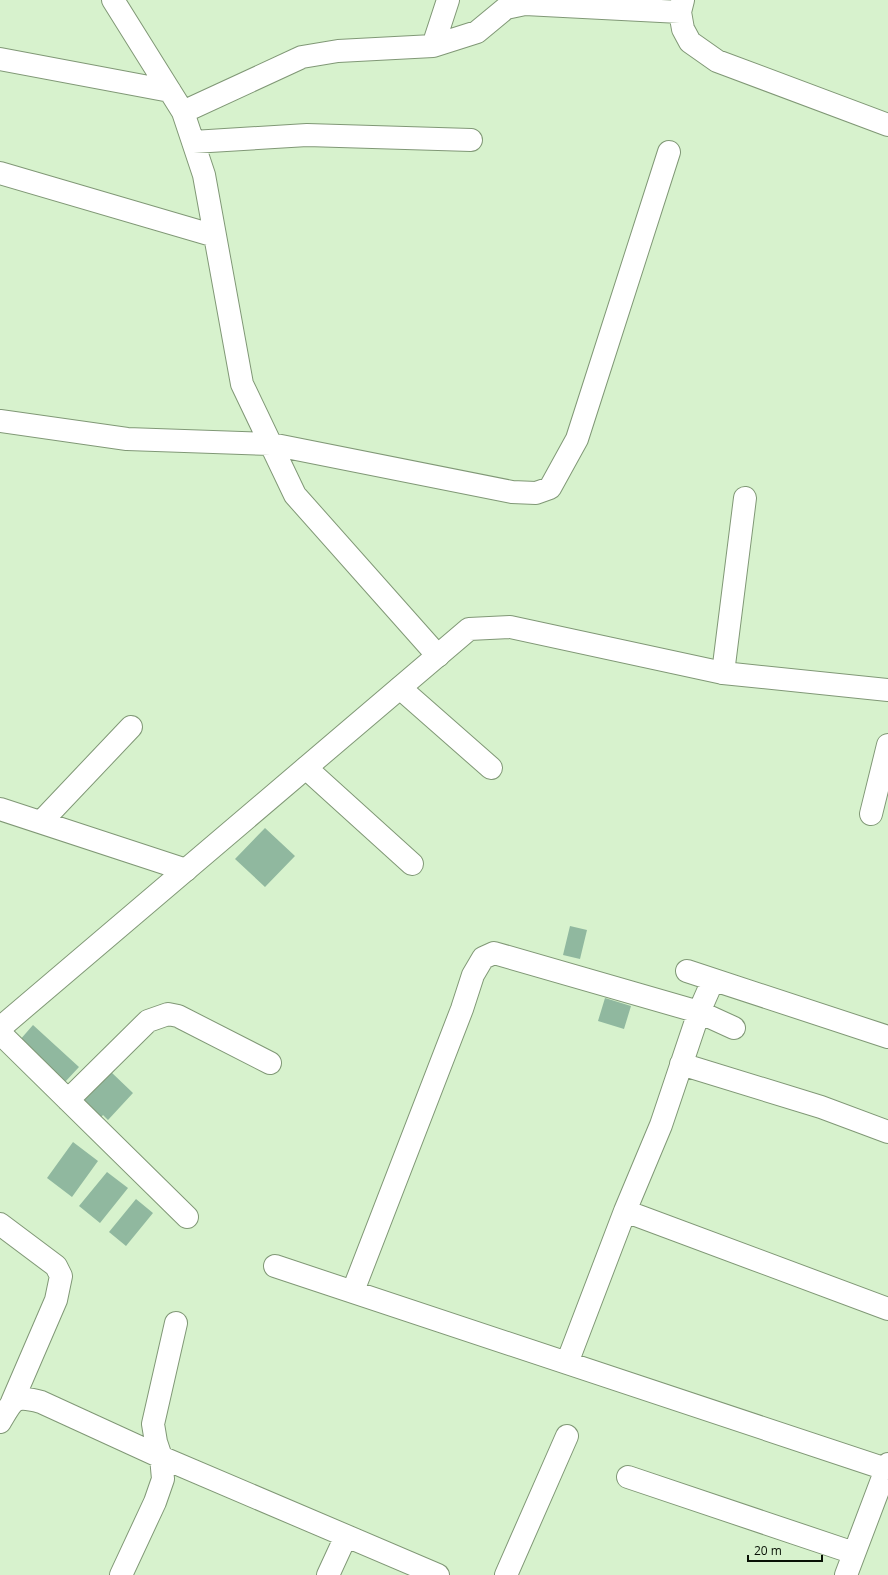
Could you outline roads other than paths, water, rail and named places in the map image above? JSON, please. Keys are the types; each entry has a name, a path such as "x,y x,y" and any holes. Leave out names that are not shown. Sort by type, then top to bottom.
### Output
{"street":[{"path":"113,0 183,112 204,175 242,384 295,495 438,656"},
{"path":"433,46 448,0"},
{"path":"183,112 302,57 338,51 433,46 477,32 506,8 525,4 682,6 683,29 690,42 717,61 888,125"},
{"path":"0,59 170,91"},
{"path":"193,142 307,135 471,140"},
{"path":"0,421 127,439 271,444 512,492 536,493 550,488 577,439 669,152"},
{"path":"0,173 215,236"},
{"path":"723,673 745,498"},
{"path":"0,1028 469,630 510,627 723,673 888,690"},
{"path":"400,688 491,768"},
{"path":"41,822 131,727"},
{"path":"871,814 888,745"},
{"path":"306,768 412,864"},
{"path":"0,809 186,870"},
{"path":"353,1292 462,1009 473,975 483,958 494,953 699,1012 734,1028"},
{"path":"687,971 888,1037"},
{"path":"567,1363 625,1211 661,1125 699,1012 713,980"},
{"path":"68,1100 148,1021 168,1014 178,1016 270,1063"},
{"path":"0,1033 187,1217"},
{"path":"681,1064 821,1107 888,1132"},
{"path":"625,1211 888,1309"},
{"path":"0,1224 56,1266 61,1276 56,1300 12,1402 0,1422"},
{"path":"275,1266 567,1363 887,1466 846,1575"},
{"path":"120,1575 155,1502 163,1479 161,1457 156,1442 153,1424 176,1323"},
{"path":"12,1402 23,1398 40,1402 161,1457 431,1574"},
{"path":"506,1575 568,1436"},
{"path":"628,1477 854,1553"},
{"path":"328,1575 346,1536"}]}
